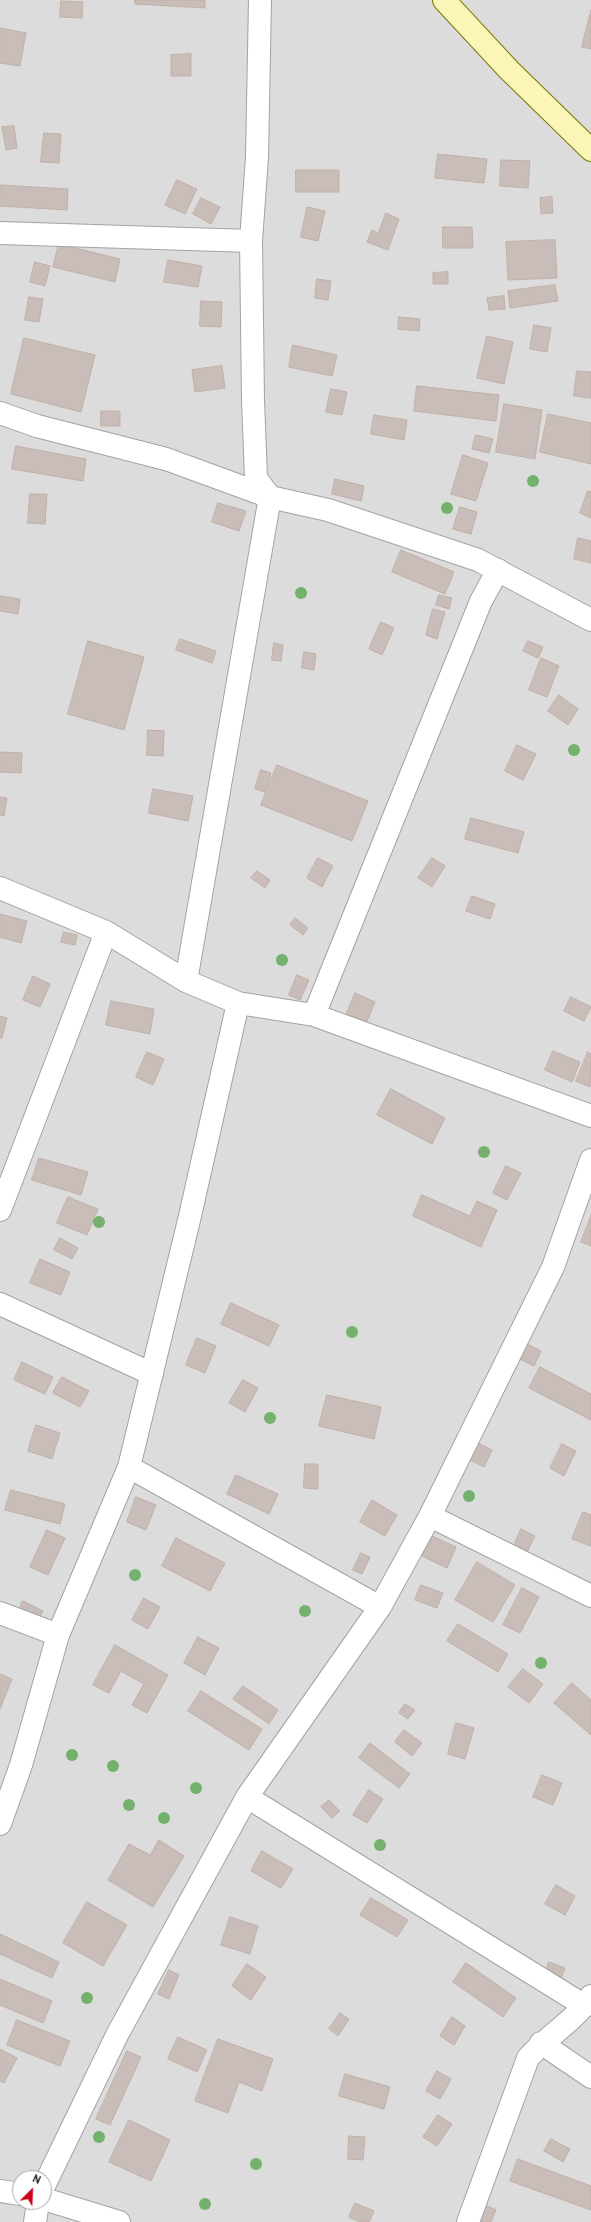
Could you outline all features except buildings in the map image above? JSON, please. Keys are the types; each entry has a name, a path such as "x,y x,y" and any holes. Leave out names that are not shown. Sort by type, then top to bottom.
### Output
{"street":[{"path":"186,981 270,497 256,478 254,467 252,241 257,157 260,0"},
{"path":"444,0 509,70 591,150"},
{"path":"0,233 252,241"},
{"path":"0,413 37,426 166,459 270,497 335,513 478,560 591,620"},
{"path":"314,1015 481,601 498,570"},
{"path":"0,888 106,932 186,981 238,1003 314,1015 591,1116"},
{"path":"0,1210 106,932"},
{"path":"0,1824 21,1765 58,1635 129,1467 238,1003"},
{"path":"52,2170 117,2035 247,1797 380,1608 430,1516 553,1267 591,1160"},
{"path":"0,1304 152,1374"},
{"path":"129,1467 380,1608"},
{"path":"430,1516 591,1596"},
{"path":"0,1614 58,1635"},
{"path":"247,1797 588,2001 541,2043 528,2058 468,2222"},
{"path":"541,2043 591,2077"},
{"path":"0,2191 12,2193"},
{"path":"52,2201 119,2222"},
{"path":"35,2222 37,2210"}],"shaded area":[{"path":"0,0 591,0 591,2222 0,2222"}]}
